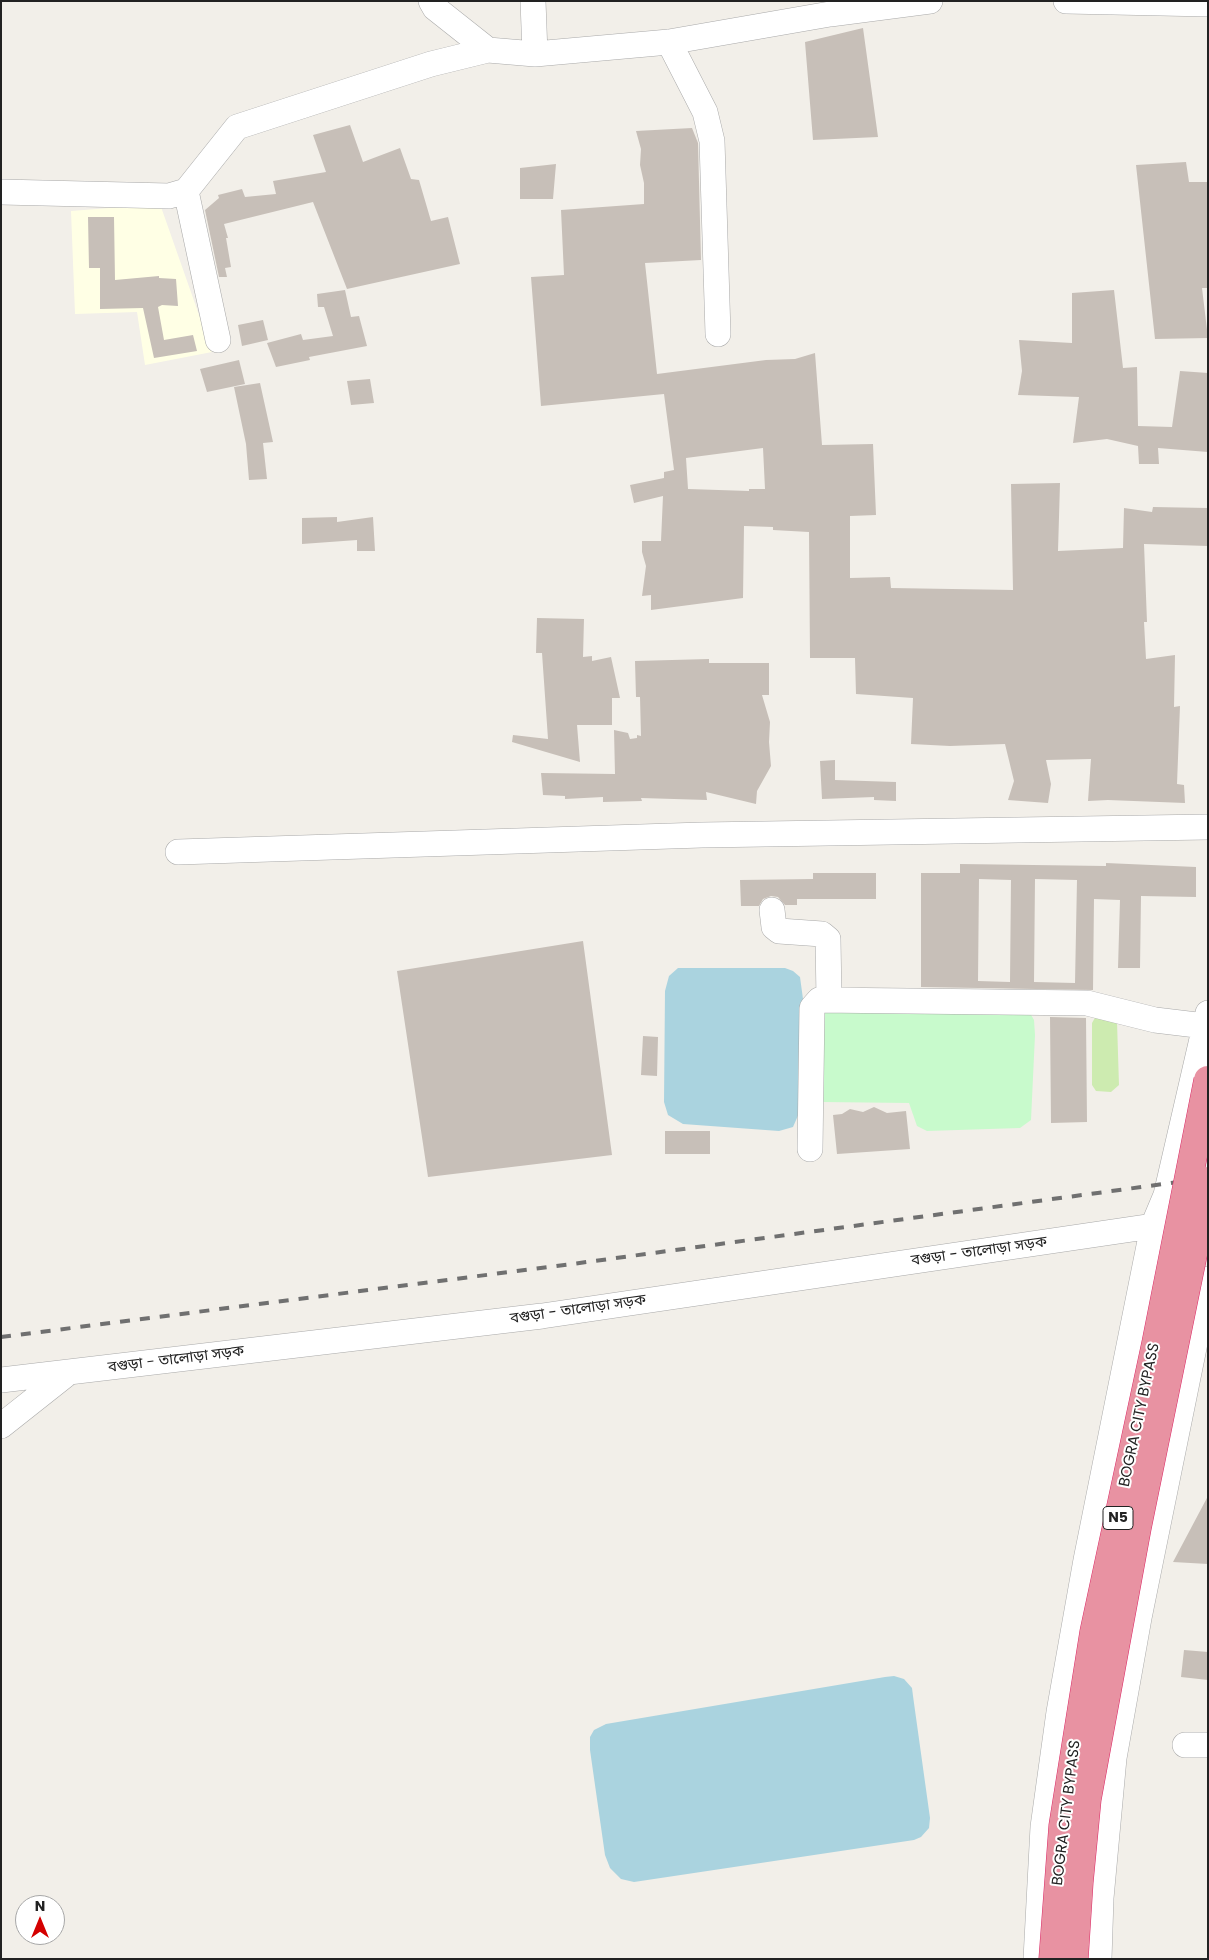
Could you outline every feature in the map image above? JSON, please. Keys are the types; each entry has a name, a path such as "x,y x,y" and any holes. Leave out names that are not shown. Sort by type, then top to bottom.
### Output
{"highway":[{"name":"BOGRA CITY BYPASS","path":"1053,1959 1063,1826 1092,1642 1156,1343 1208,1080"},
{"name":"BOGRA CITY BYPASS","path":"1074,1959 1079,1882 1090,1781 1136,1528 1208,1181"}],"street":[{"path":"431,1 436,8 488,50"},
{"path":"533,1 535,54"},
{"path":"1,192 169,196 186,191 237,127 431,64 488,50 535,54 669,42 830,8 930,1"},
{"path":"1066,1 1208,4"},
{"path":"669,42 705,112 712,141 718,334"},
{"path":"186,191 218,340"},
{"path":"178,852 702,835 1208,828"},
{"path":"772,910 774,927 779,931 822,934 828,938 829,1000"},
{"path":"810,1149 812,1006 819,1000 1088,1003 1154,1020 1206,1019 1166,1194 1152,1226 1086,1560 1059,1712 1043,1827 1036,1959"},
{"name":"বগুড়া - তালোড়া সড়ক","path":"1,1380 542,1316 1152,1226 1208,1230"},
{"path":"1098,1959 1101,1898 1114,1758 1139,1618 1208,1279"},
{"path":"1,1426 68,1373"}],"shaded area":[{"path":"160,204 212,352 145,365 137,312 75,314 71,211"}],"green space":[{"path":"824,1012 1030,1013 1034,1020 1035,1035 1031,1120 1020,1128 927,1131 917,1126 909,1103 822,1102"},
{"path":"1096,1016 1117,1022 1119,1085 1111,1092 1096,1091 1092,1085 1092,1023"}],"water":[{"path":"678,968 785,968 793,971 800,977 803,999 800,1111 793,1127 779,1131 683,1124 668,1115 664,1102 665,991 669,976"},
{"path":"894,1676 904,1679 912,1688 930,1818 929,1828 921,1837 914,1840 634,1882 621,1879 610,1868 605,1855 590,1750 590,1737 594,1730 606,1724"}],"building":[{"path":"863,28 878,137 813,140 805,42"},
{"path":"350,125 363,162 400,148 411,179 419,180 431,221 448,217 460,264 347,289 313,202 224,224 228,238 226,238 231,267 225,268 227,277 219,277 205,210 219,198 218,195 242,189 245,197 276,194 273,181 326,172 313,135"},
{"path":"692,128 698,143 701,260 645,263 657,374 766,360 795,359 815,353 822,445 873,444 876,515 850,516 850,578 890,577 891,588 1013,590 1011,484 1060,483 1058,551 1123,548 1124,508 1152,512 1153,507 1208,508 1208,546 1144,544 1147,622 1144,622 1146,659 1175,655 1174,707 1180,706 1177,784 1184,785 1185,803 1088,801 1091,759 1046,760 1051,784 1048,803 1008,800 1014,781 1005,744 950,746 911,744 913,698 856,694 855,658 810,658 809,532 773,530 773,527 744,526 743,598 651,610 651,595 642,596 646,566 642,552 642,541 661,541 663,496 634,503 630,485 664,478 664,472 674,470 664,394 541,406 531,277 564,275 561,210 644,204 644,183 640,165 641,149 636,131","holes":["763,448 765,489 749,489 749,491 688,489 686,458"]},
{"path":"1186,162 1189,182 1208,182 1208,288 1202,288 1208,338 1155,339 1136,165"},
{"path":"556,164 553,199 520,199 520,168"},
{"path":"88,217 114,217 115,280 159,276 159,278 176,279 178,306 162,305 158,307 164,340 193,335 197,351 154,358 143,308 100,309 100,268 89,268"},
{"path":"345,290 351,317 359,316 367,346 309,357 310,360 276,367 267,343 301,334 303,340 333,336 324,307 318,307 317,294"},
{"path":"1114,290 1123,368 1137,367 1138,426 1172,427 1180,371 1208,373 1208,452 1158,448 1159,464 1139,464 1138,446 1107,439 1073,443 1079,397 1018,395 1022,371 1019,340 1072,343 1072,293"},
{"path":"263,320 268,340 242,346 238,325"},
{"path":"239,360 245,384 207,392 200,369"},
{"path":"370,379 374,403 351,405 347,381"},
{"path":"260,383 273,442 263,443 267,479 249,480 246,444 234,387"},
{"path":"337,517 337,522 373,517 375,551 357,551 357,540 302,544 302,518"},
{"path":"537,618 584,619 583,657 592,656 592,661 611,657 620,698 612,698 612,725 577,725 580,762 512,742 513,735 548,739 542,653 536,653"},
{"path":"709,659 709,663 769,663 769,695 762,695 770,722 771,766 757,791 756,804 706,792 707,800 641,798 642,801 603,802 603,797 565,799 565,796 543,795 541,773 615,774 614,730 628,733 630,739 637,738 637,735 641,736 640,697 636,697 635,661"},
{"path":"835,760 835,780 896,782 896,801 874,800 874,797 822,799 820,761"},
{"path":"1106,863 1196,867 1196,897 1141,896 1140,968 1118,968 1120,900 1094,899 1093,990 921,987 921,873 960,873 960,864 1106,866","holes":["979,879 1011,880 1010,982 978,981","1035,879 1077,880 1075,983 1034,982"]},
{"path":"813,873 876,873 876,899 797,899 797,905 785,905 778,897 771,896 763,899 759,906 741,906 740,880 813,879"},
{"path":"583,941 612,1155 428,1177 397,971"},
{"path":"1050,1017 1086,1018 1087,1122 1051,1123"},
{"path":"643,1036 658,1037 657,1076 641,1075"},
{"path":"874,1107 887,1113 906,1111 910,1149 837,1154 833,1115 842,1114 850,1109 863,1112"},
{"path":"665,1131 710,1131 710,1154 665,1154"},
{"path":"1208,1496 1208,1564 1173,1562"},
{"path":"1184,1650 1208,1652 1208,1680 1181,1677"}],"railway":[{"path":"1,1337 572,1264 1208,1178"}]}
